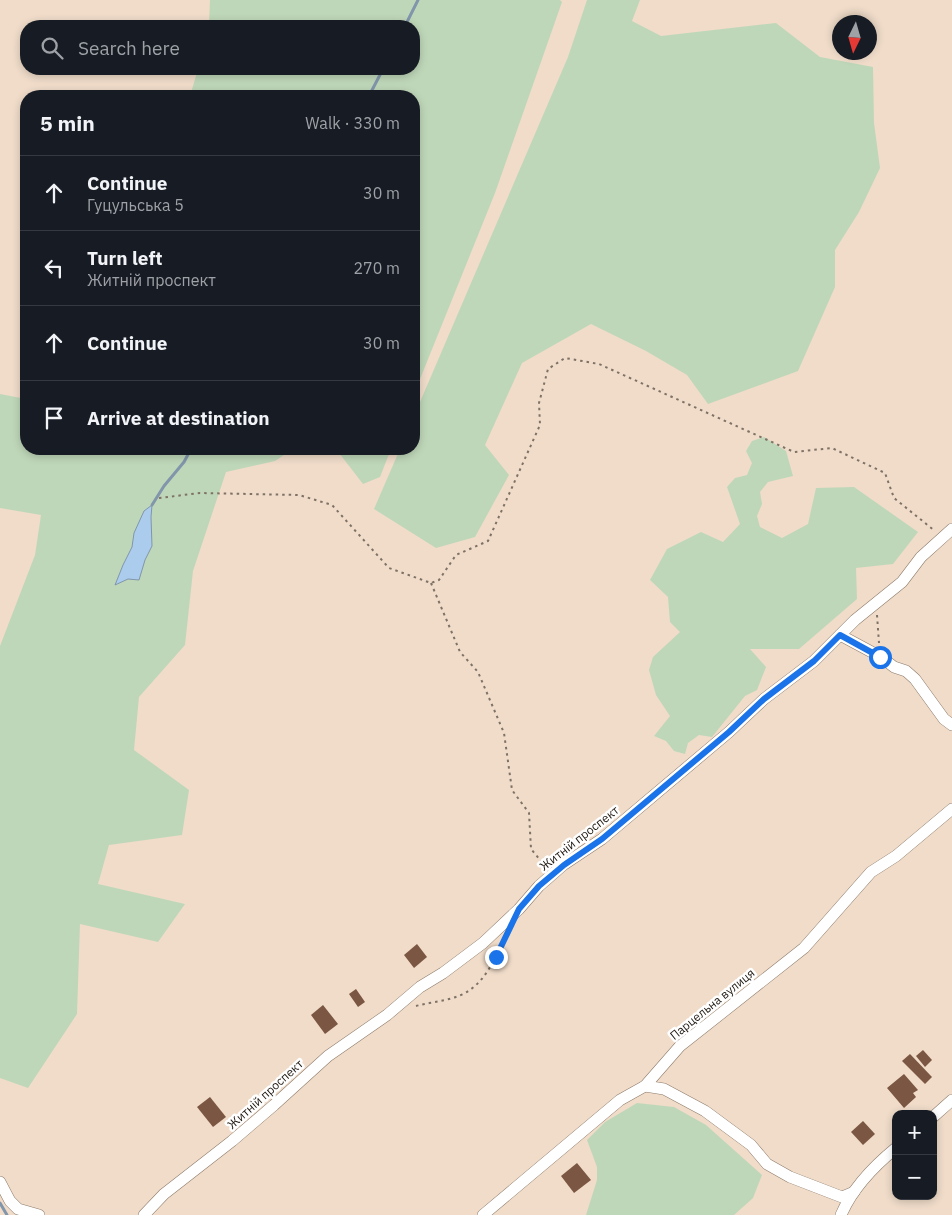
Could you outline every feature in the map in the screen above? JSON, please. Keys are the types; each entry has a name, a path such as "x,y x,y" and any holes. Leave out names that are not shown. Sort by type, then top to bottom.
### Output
{"street":[{"name":"Житній проспект","path":"144,1215 164,1194 232,1141 328,1056 387,1015 420,987 483,943 519,909 539,886 564,865 602,839 729,732 764,699 814,661 855,620 902,582 921,557 952,530"},
{"path":"840,635 915,679 944,719 952,724"},
{"name":"Парцельна вулиця","path":"484,1215 620,1100 645,1086 680,1046 804,948 871,872 896,856 952,808"},
{"path":"645,1086 664,1089 705,1112 751,1145 767,1164 790,1177 842,1197 854,1192"},
{"path":"937,1113 952,1100"},
{"path":"841,1215 854,1192 878,1162 892,1151"},
{"path":"0,1182 10,1201 18,1209 39,1215"}],"path":[{"path":"159,498 200,493 299,495 332,505 389,568 431,583 439,580 456,555 488,541 540,425 539,403 548,369 565,358 599,364 794,452 832,448 885,473 894,498 943,538"},
{"path":"431,583 460,652 478,672 504,734 512,790 529,812 531,849 552,875"},
{"path":"876,603 880,657"},
{"path":"409,1008 462,995 476,986 496,957 505,938"}],"green space":[{"path":"210,0 560,0 562,2 495,193 420,379 420,90 192,90 196,75 420,75 420,20 209,20"},
{"path":"587,0 640,0 632,21 661,36 776,23 820,57 873,67 874,123 880,168 859,212 835,250 835,287 798,371 708,404 687,375 646,351 591,324 522,363 485,445 509,475 475,537 436,548 374,509 397,455 420,455 420,402 568,57"},
{"path":"0,394 20,398 20,455 284,455 275,461 226,472 193,571 185,645 139,697 134,750 189,790 182,835 109,845 98,884 185,904 158,942 80,924 77,1014 28,1088 0,1078 0,646 35,555 41,515 0,508"},
{"path":"764,437 786,451 793,476 768,482 760,492 762,504 757,516 760,527 782,538 808,524 816,488 854,487 918,532 893,564 856,568 857,599 799,649 750,649 766,667 757,690 745,696 712,737 699,735 688,743 685,754 674,751 666,741 654,736 670,716 656,695 649,670 653,657 680,632 670,622 668,597 650,580 667,549 701,532 723,542 740,524 727,487 735,478 747,475 752,463 746,451 752,441"},
{"path":"341,455 389,455 380,477 363,484"},
{"path":"637,1103 674,1107 706,1125 762,1175 753,1198 734,1215 586,1215 597,1180 597,1167 587,1140 605,1122"}],"water":[{"path":"152,505 152,546 145,560 139,580 128,579 115,585 132,547 134,533 144,511"}],"building":[{"path":"417,944 427,957 414,968 404,955"},
{"path":"356,989 365,1002 358,1007 349,994"},
{"path":"323,1005 338,1024 325,1034 311,1015"},
{"path":"923,1050 932,1060 925,1067 916,1056"},
{"path":"910,1054 932,1077 925,1084 902,1061"},
{"path":"904,1074 918,1090 913,1093 916,1097 904,1108 887,1088"},
{"path":"210,1097 226,1117 213,1127 197,1107"},
{"path":"863,1121 875,1134 863,1145 851,1132"},
{"path":"577,1163 591,1180 574,1193 561,1176"}],"waterway":[{"path":"408,20 418,0"},
{"path":"372,90 380,75"},
{"path":"152,505 188,455"},
{"path":"0,1203 7,1215"}],"route":[{"path":"496,957 519,909 539,886 564,865 602,839 729,732 764,699 814,661 840,635 880,657"}]}
